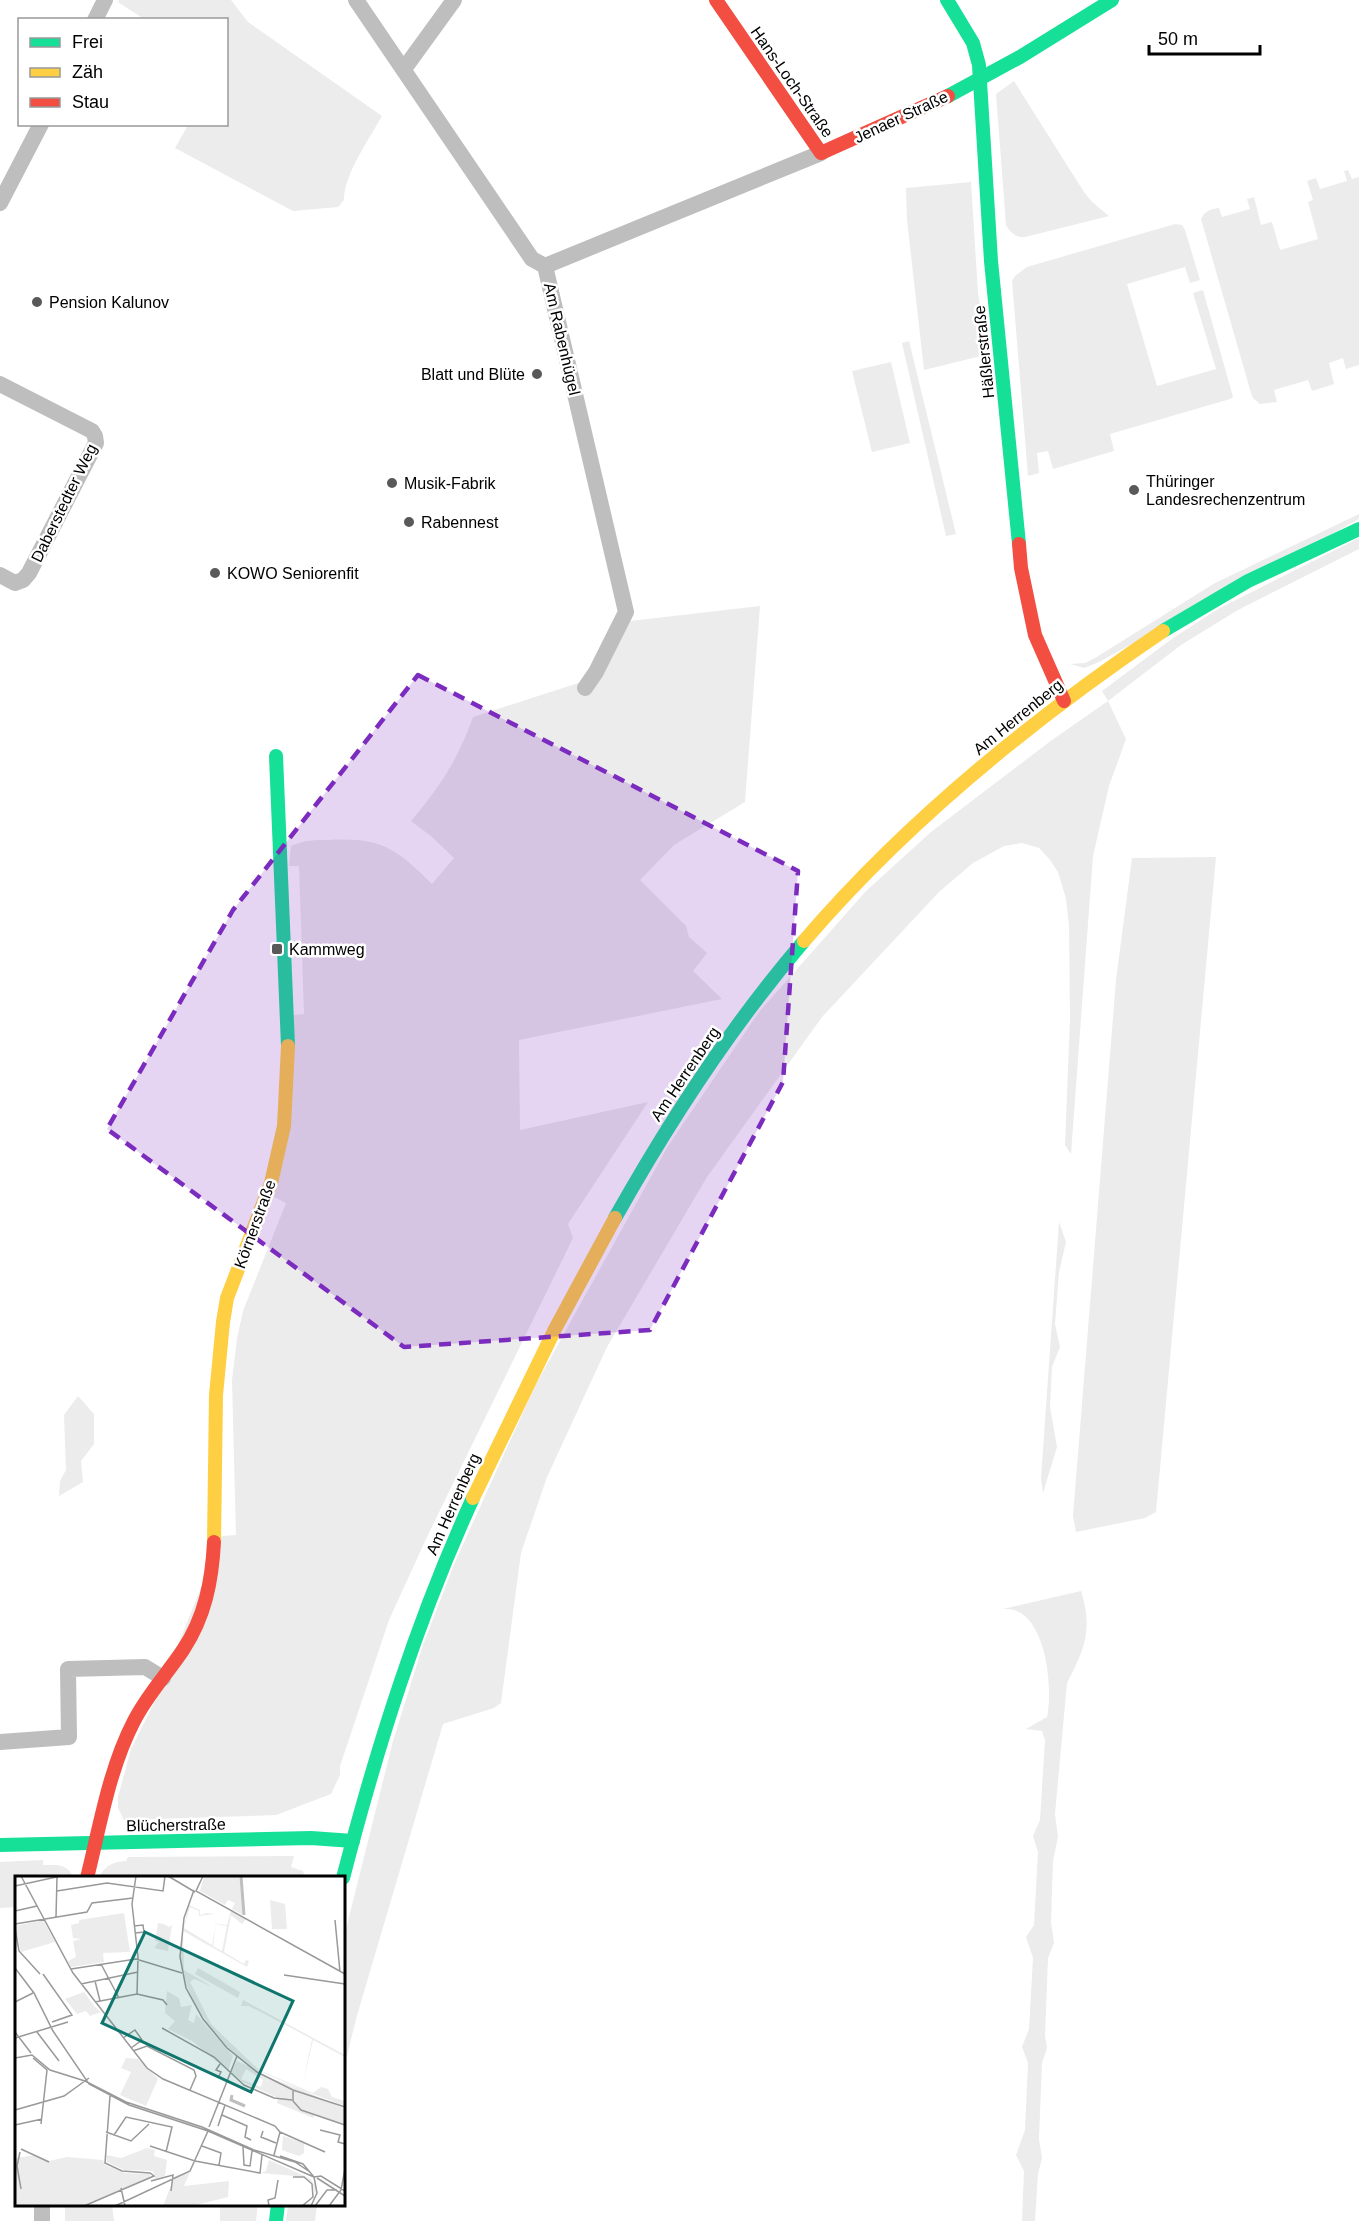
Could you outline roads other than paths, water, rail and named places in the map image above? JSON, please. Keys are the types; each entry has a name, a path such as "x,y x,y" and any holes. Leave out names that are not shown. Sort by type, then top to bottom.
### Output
{"street":[{"path":"96,18 105,0"},
{"name":"Am Rabenhügel","path":"356,0 532,259 545,266 626,612 596,672 585,688"},
{"path":"404,69 454,0"},
{"name":"Hans-Loch-Straße","path":"716,0 821,153"},
{"name":"Häßlerstraße","path":"947,0 973,43 981,79 991,261 1021,567 1035,635 1064,701"},
{"name":"Jenaer Straße","path":"545,266 911,114 1009,64 1112,0"},
{"path":"0,203 40,126"},
{"name":"Daberstedter Weg","path":"0,384 92,431 96,436 96,443 28,573 22,580 15,583 0,575"},
{"name":"Am Herrenberg","path":"343,1876 352,1841 413,1642 489,1461 570,1298 616,1214 689,1094 751,1006 849,892 940,804 1064,701 1187,616 1247,582 1359,529"},
{"name":"Körnerstraße","path":"87,1876 122,1747 135,1720 178,1660 199,1622 212,1573 215,1536 217,1369 223,1318 227,1299 271,1183 284,1126 288,1032 276,756"},
{"path":"0,1742 69,1737 68,1669 145,1667 163,1678"},
{"name":"Blücherstraße","path":"0,1845 311,1838 352,1841"},
{"path":"276,2221 278,2206"}],"place":[{"name":"Pension Kalunov","path":"37,302"},
{"name":"Blatt und Blüte","path":"537,374"},
{"name":"Musik-Fabrik","path":"392,483"},
{"name":"Thüringer Landesrechenzentrum","path":"1134,490"},
{"name":"Rabennest","path":"409,522"},
{"name":"KOWO Seniorenfit","path":"215,573"},
{"name":"Kammweg","path":"277,949"}]}
